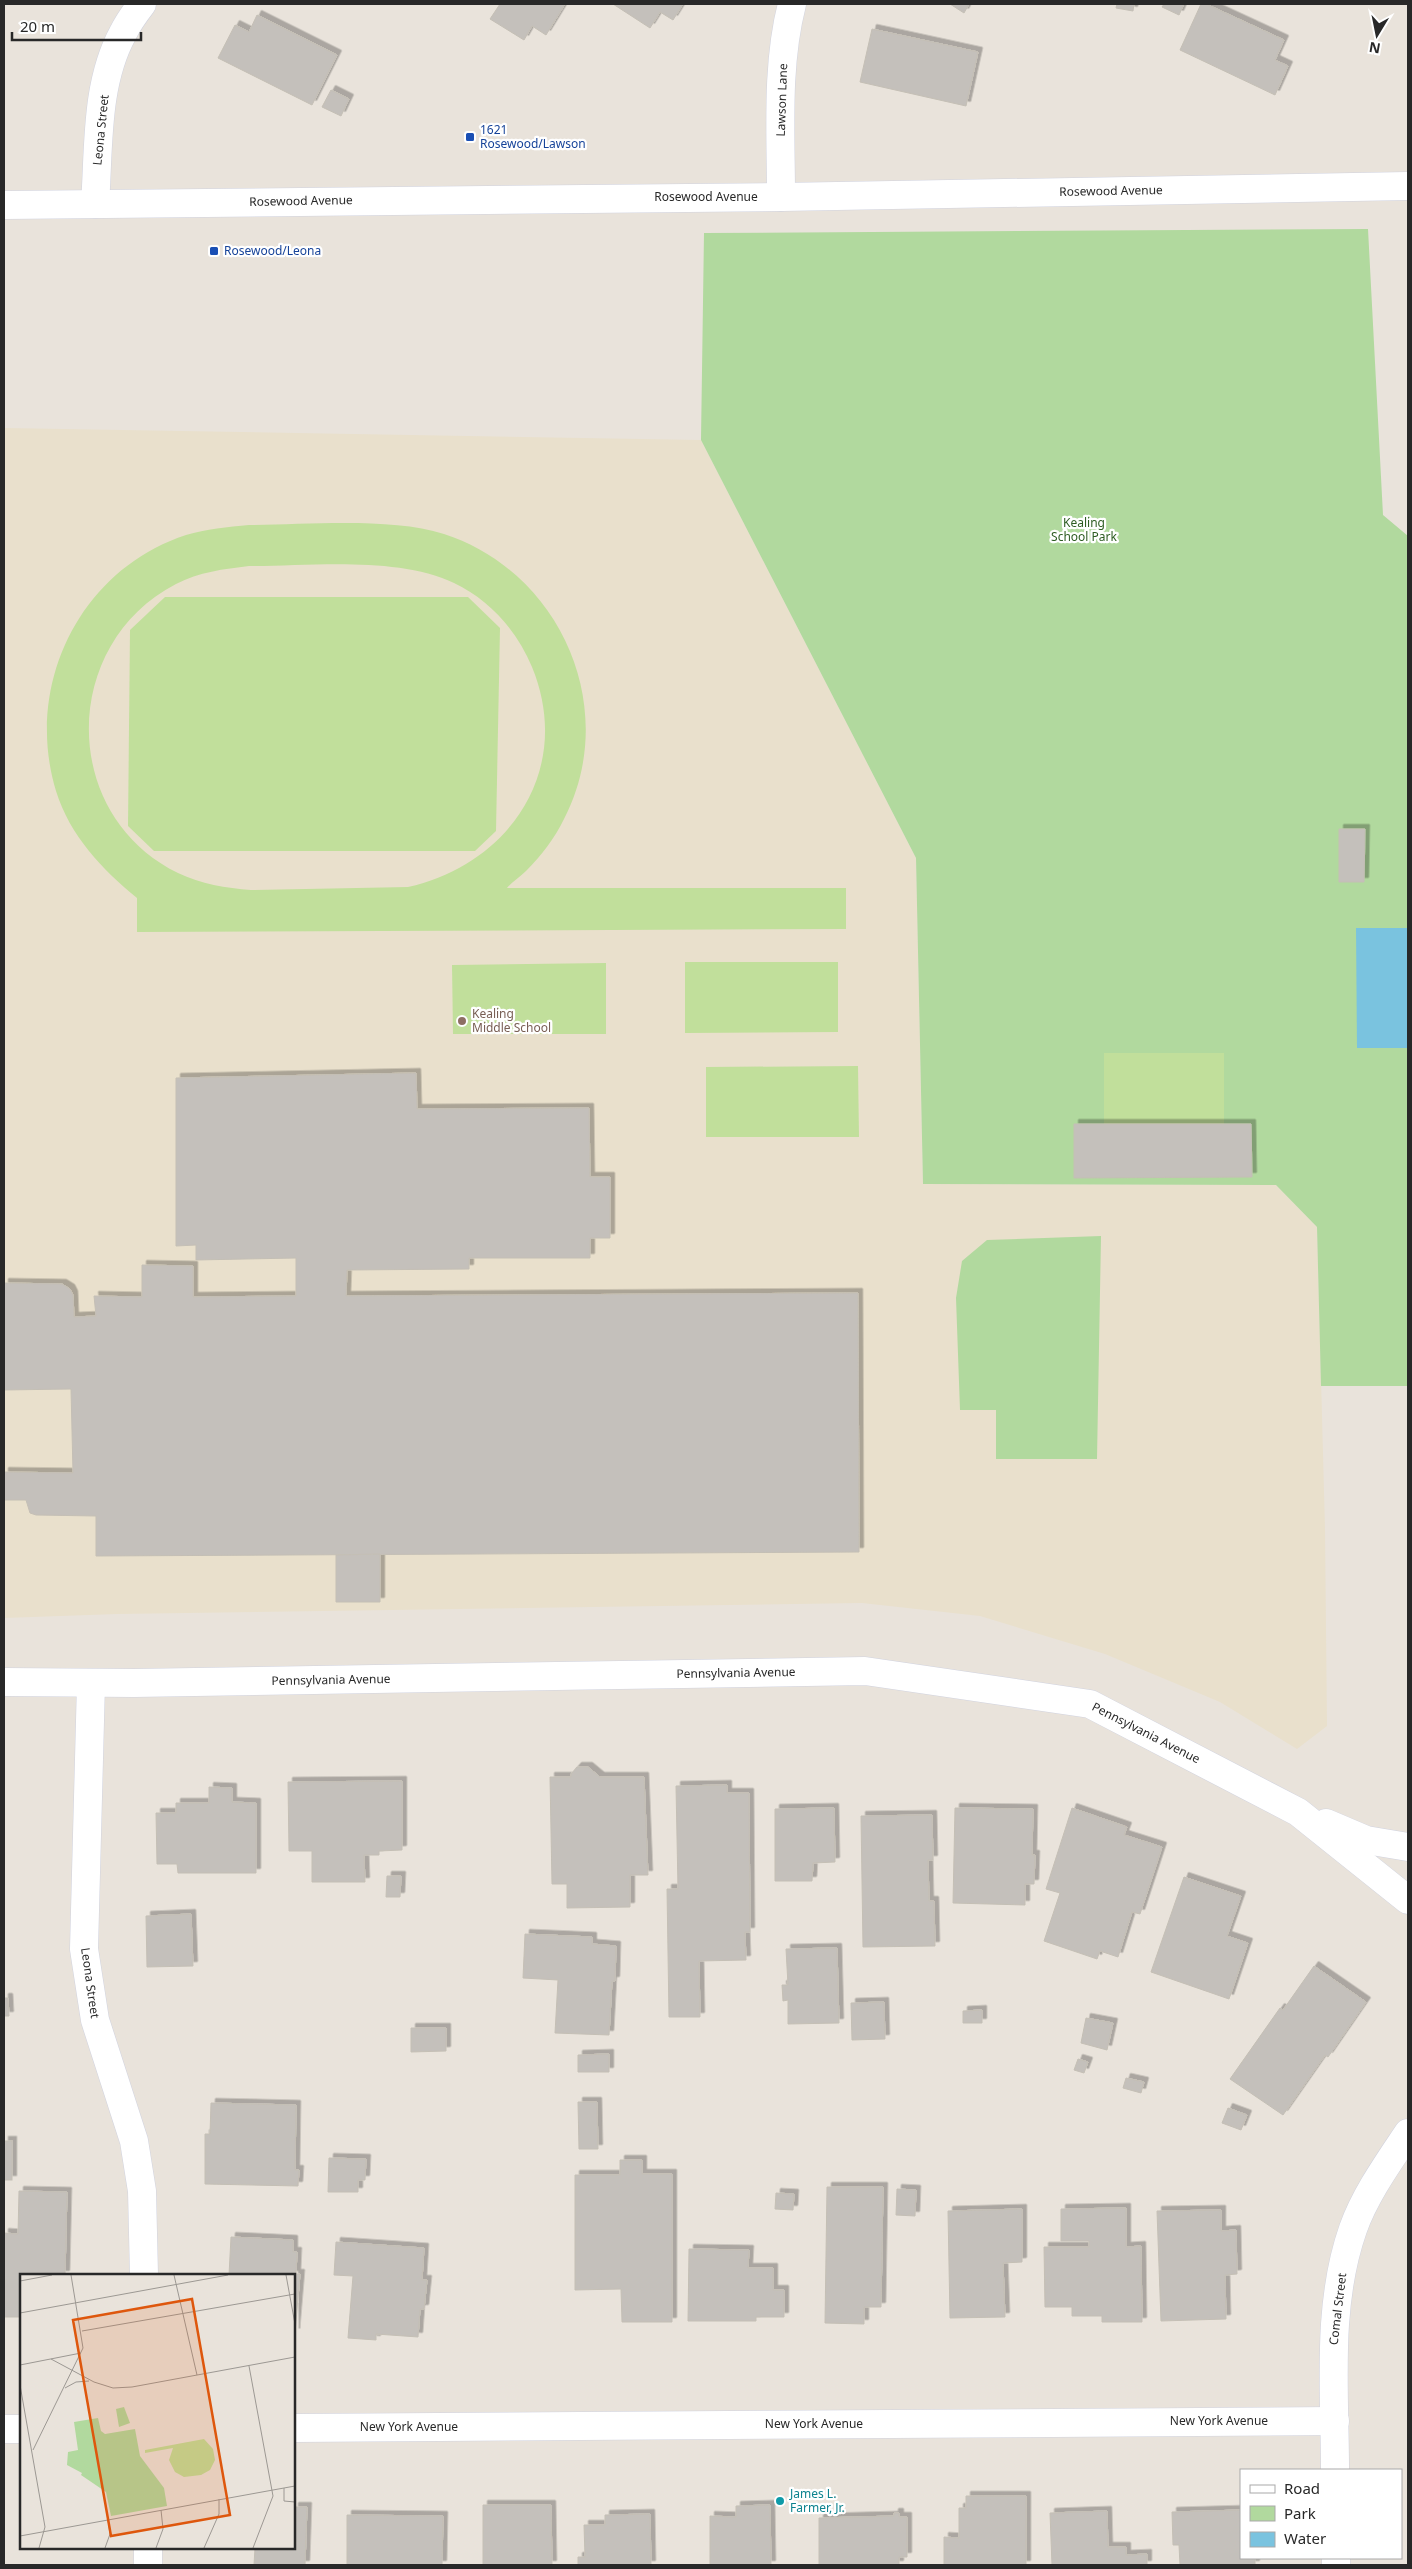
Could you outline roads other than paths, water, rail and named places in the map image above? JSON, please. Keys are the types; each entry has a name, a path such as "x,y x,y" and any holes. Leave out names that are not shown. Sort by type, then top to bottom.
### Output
{"street":[{"name":"Leona Street","path":"95,204 101,113 108,72 122,34 142,4"},
{"name":"Lawson Lane","path":"781,197 782,85 785,29 792,4"},
{"name":"Rosewood Avenue","path":"4,204 781,197 1408,186"},
{"name":"Pennsylvania Avenue","path":"4,1682 92,1683 865,1671 1090,1704 1298,1812 1408,1900"},
{"name":"Leona Street","path":"92,1683 84,1949 94,2020 134,2141 142,2191 144,2274"},
{"path":"1298,1812 1366,1840 1408,1847"},
{"name":"Comal Street","path":"1336,2469 1333,2351 1338,2288 1353,2228 1396,2168 1408,2133"},
{"name":"New York Avenue","path":"295,2428 1335,2421"},
{"path":"4,2429 20,2429"},
{"path":"148,2549 148,2565"}],"water":[{"path":"1356,928 1408,928 1408,1048 1357,1048"}],"place":[{"name":"1621 Rosewood/Lawson","path":"470,137"},
{"name":"Rosewood/Leona","path":"214,251"},
{"name":"Kealing Middle School","path":"462,1021"},
{"name":"James L. Farmer, Jr.","path":"780,2501"}],"park label":[{"name":"Kealing School Park","path":"1084,530"}]}
